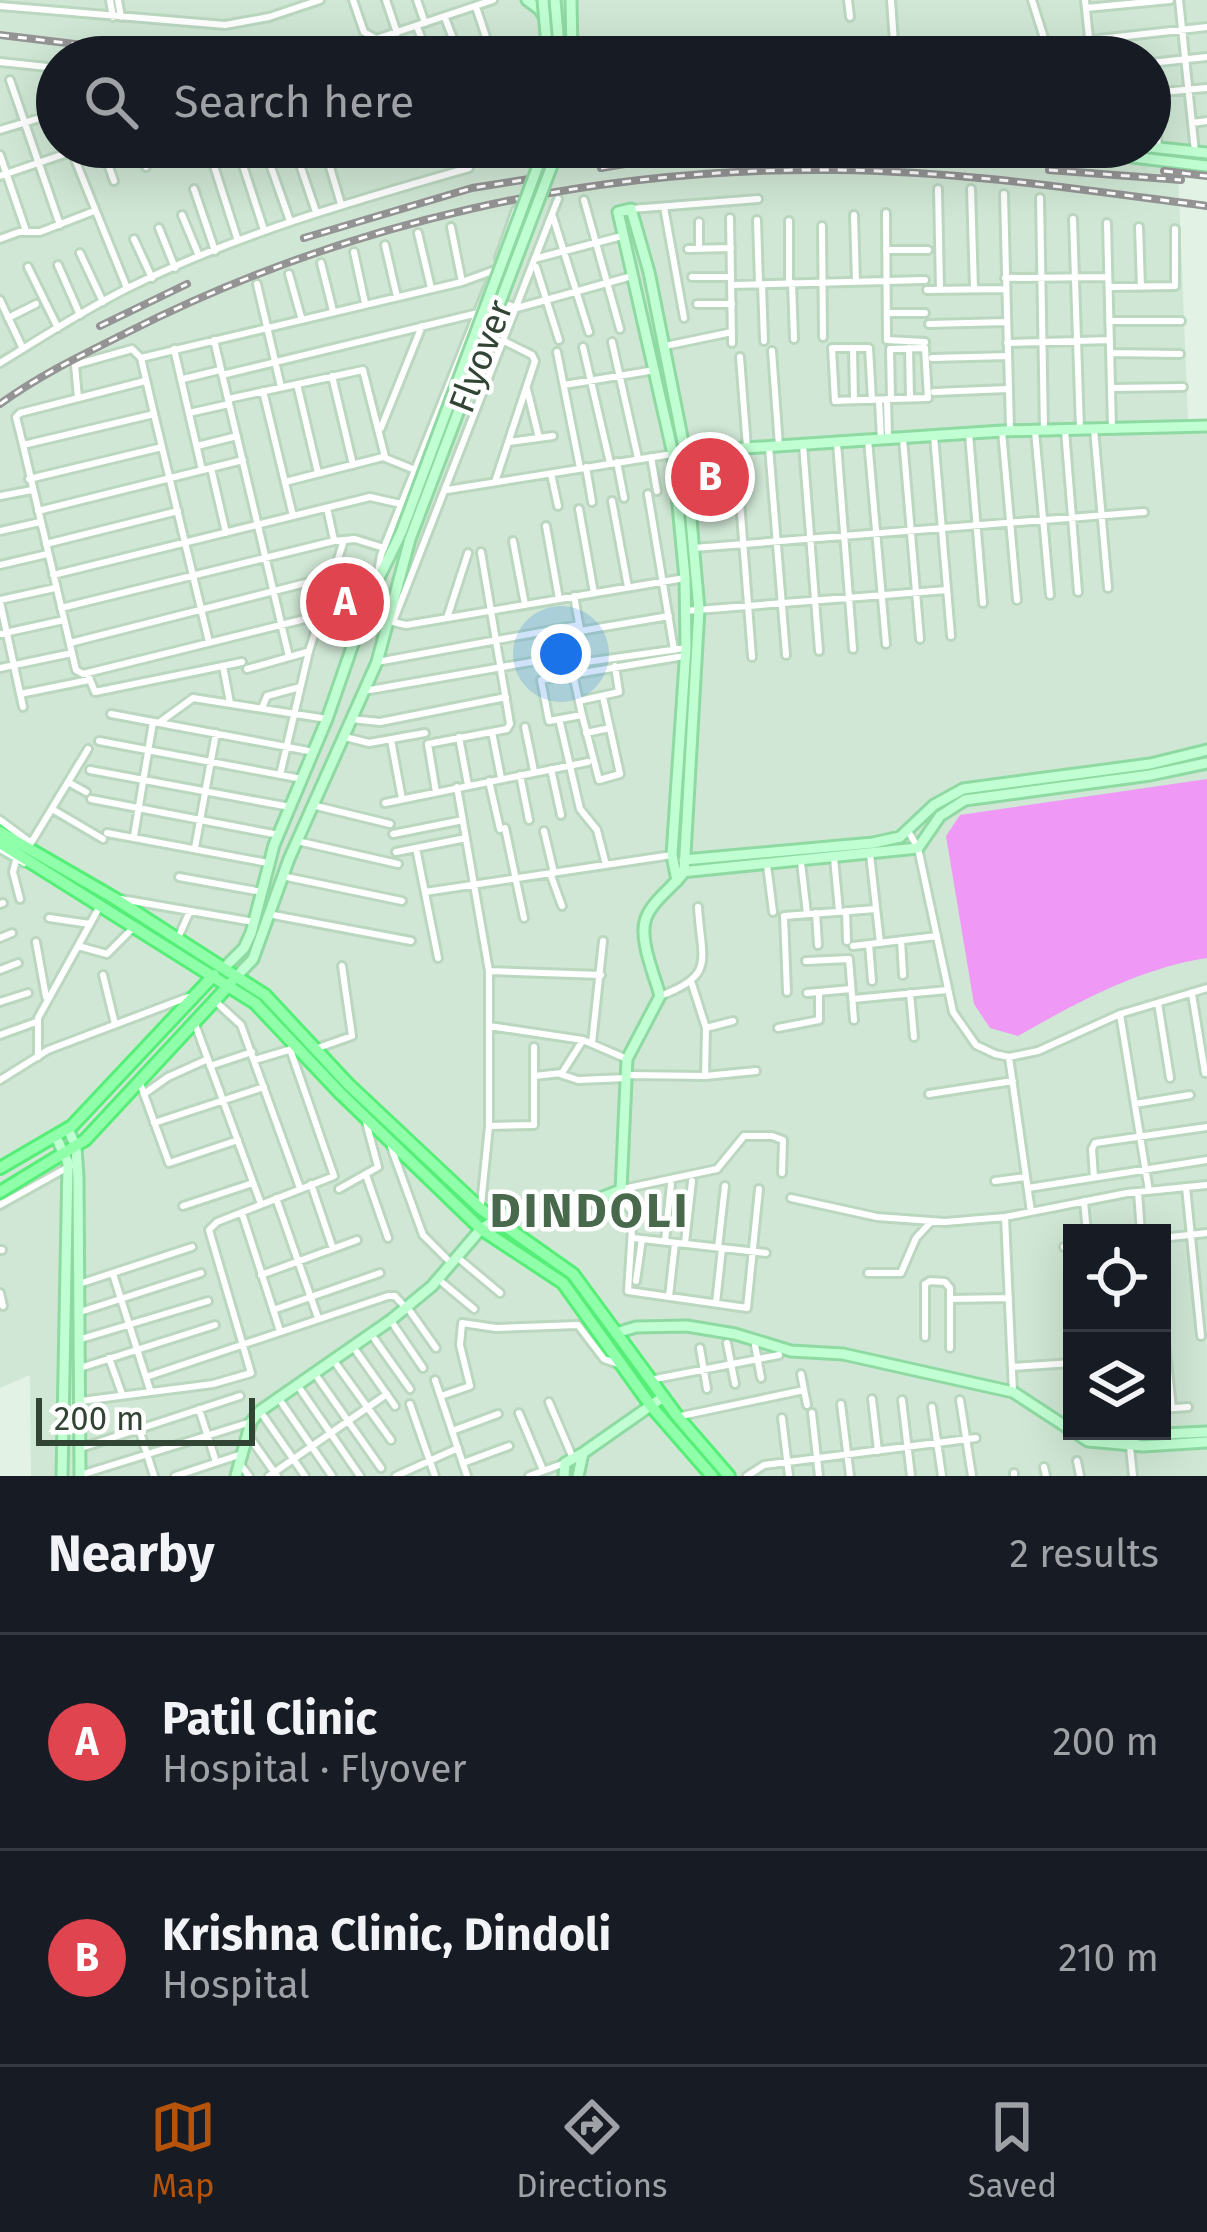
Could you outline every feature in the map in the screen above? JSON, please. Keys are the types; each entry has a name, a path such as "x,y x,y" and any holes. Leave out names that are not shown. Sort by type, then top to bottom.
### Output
{"main road":[{"path":"0,832 22,851 114,898 178,938 232,981 294,1048 482,1229 568,1289 616,1333 729,1476"},
{"path":"0,846 22,851"},
{"path":"44,864 134,927 219,972"},
{"path":"2,1167 68,1129 219,972"},
{"path":"0,1192 72,1158 142,1089 232,981"},
{"path":"232,981 265,994 315,1049 481,1209 567,1267 583,1288 621,1365 712,1476"}],"street":[{"path":"114,0 117,17"},
{"path":"0,6 225,25 320,0"},
{"path":"353,0 369,36"},
{"path":"386,0 397,33"},
{"path":"417,0 424,36"},
{"path":"450,0 455,13"},
{"path":"386,36 493,0"},
{"path":"526,0 540,3 560,36"},
{"path":"555,0 558,36"},
{"path":"571,0 574,36"},
{"path":"848,0 850,17"},
{"path":"891,0 894,36"},
{"path":"1032,0 1043,36"},
{"path":"1090,36 1086,4 1174,0 1192,123 1201,153 1171,149"},
{"path":"480,3 487,36"},
{"path":"540,3 545,36"},
{"path":"445,16 452,36"},
{"path":"1127,36 1207,27"},
{"path":"1171,61 1207,57"},
{"path":"0,62 36,66"},
{"path":"10,80 36,154"},
{"path":"1171,91 1207,88"},
{"path":"0,130 36,119"},
{"path":"1192,123 1207,121"},
{"path":"0,155 3,175 26,231"},
{"path":"1171,162 1207,166"},
{"path":"3,175 36,164"},
{"path":"41,168 60,225"},
{"path":"78,168 127,288"},
{"path":"109,168 114,181"},
{"path":"215,168 238,241"},
{"path":"244,168 264,230"},
{"path":"271,168 290,221"},
{"path":"301,168 316,213"},
{"path":"330,168 341,204"},
{"path":"0,363 127,288 215,250 341,204 469,168"},
{"name":"Flyover","path":"405,536 537,168"},
{"name":"Flyover","path":"391,557 405,536 551,168"},
{"path":"194,189 215,250"},
{"path":"938,189 940,290"},
{"path":"970,189 974,289"},
{"path":"1004,194 1006,431 1017,600"},
{"path":"1040,198 1039,431 1050,595"},
{"path":"758,199 618,212 679,453 686,611 678,875 645,919 644,933 660,996 627,1060 619,1192 632,1210 626,1288 747,1308 759,1189"},
{"path":"232,981 253,959 282,876 447,490 558,200"},
{"path":"584,200 620,329"},
{"path":"664,206 684,318"},
{"path":"631,209 664,346 699,609 676,858"},
{"path":"391,622 391,557 401,504 516,210"},
{"path":"0,239 40,232 94,211"},
{"path":"886,213 888,342 926,342"},
{"path":"182,215 199,257"},
{"path":"854,215 856,282"},
{"path":"553,217 589,332"},
{"path":"730,218 732,343"},
{"path":"1073,219 1080,430"},
{"path":"757,220 764,341"},
{"path":"789,221 794,339"},
{"path":"699,222 700,248"},
{"path":"1107,223 1112,429"},
{"path":"822,226 824,337"},
{"path":"451,227 463,282"},
{"path":"1139,227 1141,287"},
{"path":"159,228 175,268"},
{"path":"1108,287 1177,284 1175,229"},
{"path":"418,233 431,289"},
{"path":"537,261 626,235"},
{"path":"134,238 152,278"},
{"path":"385,245 397,297"},
{"path":"688,249 731,248"},
{"path":"886,250 928,250"},
{"path":"354,252 364,303"},
{"path":"80,253 103,302"},
{"path":"537,261 559,340"},
{"path":"321,263 333,311"},
{"path":"58,266 80,315"},
{"path":"28,267 58,328"},
{"path":"141,358 494,273"},
{"path":"289,274 301,318"},
{"path":"484,296 517,308 636,275"},
{"path":"692,277 761,284 925,280"},
{"path":"1005,278 1108,277"},
{"path":"257,284 281,387"},
{"path":"928,290 1006,289"},
{"path":"0,300 23,349"},
{"path":"8,318 36,304"},
{"path":"697,304 732,304"},
{"path":"181,380 478,313"},
{"path":"886,313 925,313"},
{"path":"1109,321 1181,321"},
{"path":"928,323 1006,322"},
{"path":"380,431 422,326"},
{"path":"664,346 732,332"},
{"path":"214,339 289,657"},
{"path":"1007,343 1110,340"},
{"path":"495,482 535,358 504,341"},
{"path":"612,342 638,458"},
{"path":"584,347 624,498"},
{"path":"853,348 854,400"},
{"path":"909,348 910,399"},
{"path":"78,398 75,365 132,349 141,358 209,642"},
{"path":"174,349 197,446 226,533"},
{"path":"882,400 870,350 831,351 834,400 882,400 928,396 926,350 889,350 882,400 876,533 886,644"},
{"path":"772,351 776,541 785,655"},
{"path":"557,352 592,502"},
{"path":"1110,353 1180,354"},
{"path":"932,358 1008,356"},
{"path":"740,358 743,543 752,657"},
{"path":"564,386 656,369"},
{"path":"189,412 364,371 385,457"},
{"path":"332,376 353,465"},
{"path":"146,381 18,414 29,478 78,673 88,676 95,692 309,651"},
{"path":"297,384 318,473"},
{"path":"1111,388 1183,387"},
{"path":"527,388 538,438"},
{"path":"934,392 1008,389"},
{"path":"263,391 293,516"},
{"path":"23,446 154,413"},
{"path":"436,416 469,428"},
{"path":"447,490 679,453 1006,431 1207,426"},
{"path":"1094,429 1108,588"},
{"path":"1065,430 1078,592"},
{"path":"969,434 982,603"},
{"path":"197,446 237,436"},
{"path":"508,442 553,436"},
{"path":"934,436 951,636"},
{"path":"903,438 920,639"},
{"path":"837,442 853,649"},
{"path":"803,445 819,650"},
{"path":"29,478 162,447"},
{"path":"285,482 385,457 415,470"},
{"path":"651,457 663,581 682,651"},
{"path":"38,511 243,460"},
{"path":"551,473 557,506"},
{"path":"0,496 32,490"},
{"path":"53,575 376,496 401,504"},
{"path":"612,501 628,587"},
{"path":"327,508 334,541"},
{"path":"579,509 594,592"},
{"path":"46,544 178,512"},
{"path":"694,548 1144,512"},
{"path":"0,531 40,522"},
{"path":"546,526 559,598"},
{"path":"61,608 344,539 359,539 391,557"},
{"path":"280,775 309,651 344,539"},
{"path":"513,541 525,605"},
{"path":"436,792 428,744 509,727 481,552"},
{"path":"446,618 468,553"},
{"path":"0,565 47,554"},
{"path":"219,972 244,948 268,863 360,624 391,557"},
{"path":"70,643 333,576"},
{"path":"391,622 406,625 685,578"},
{"path":"22,707 0,601 56,588"},
{"path":"686,611 947,590"},
{"path":"574,596 588,662 682,651"},
{"path":"20,694 322,613 360,624"},
{"path":"376,662 669,616"},
{"path":"3,633 64,620"},
{"path":"582,715 549,721 541,680 682,651"},
{"path":"0,668 72,653"},
{"path":"364,691 583,653"},
{"path":"223,666 230,703"},
{"path":"579,701 620,691 615,666"},
{"path":"573,674 595,777 602,780 620,774 603,697"},
{"path":"262,708 267,696 300,687"},
{"path":"134,838 156,722 189,698 327,719"},
{"path":"351,719 380,722 506,698"},
{"path":"111,714 314,752"},
{"path":"560,723 580,809 597,830 607,867"},
{"path":"525,728 534,772"},
{"path":"586,733 610,728"},
{"path":"492,732 501,778"},
{"path":"195,850 216,733"},
{"path":"345,736 370,743 424,733"},
{"path":"459,737 468,785"},
{"path":"392,740 402,799"},
{"path":"99,741 302,779"},
{"path":"20,899 13,872 22,851 88,749"},
{"path":"425,892 676,858 873,843 908,831 934,805 963,789 1150,764 1207,750"},
{"path":"385,803 588,762"},
{"path":"678,875 918,848 940,816 964,800 1207,763"},
{"path":"550,769 561,815"},
{"path":"90,770 290,807"},
{"path":"520,775 529,820"},
{"path":"489,781 524,918"},
{"path":"68,782 88,796 279,835"},
{"path":"458,787 489,971 489,1126 481,1209"},
{"path":"312,806 391,829 463,820"},
{"path":"52,809 105,836 268,863"},
{"path":"0,820 22,851"},
{"path":"544,831 562,906"},
{"path":"908,831 918,848 947,990 964,1033 976,1045 1009,1058 1038,1051 1120,1014 1207,988"},
{"path":"396,852 466,838"},
{"path":"297,841 398,863"},
{"path":"416,848 438,958"},
{"path":"870,854 880,943"},
{"path":"834,858 850,944 937,936"},
{"path":"801,862 818,945"},
{"path":"767,865 773,912"},
{"path":"282,876 402,901"},
{"path":"179,877 262,892"},
{"path":"114,898 254,922"},
{"path":"38,1057 37,1022 100,906"},
{"path":"660,996 692,984 701,968 698,907"},
{"path":"788,992 783,918 876,908"},
{"path":"178,938 190,911"},
{"path":"268,914 411,940"},
{"path":"49,918 90,924"},
{"path":"78,946 107,954 134,927"},
{"path":"0,938 12,933"},
{"path":"560,1074 587,1042 603,940"},
{"path":"901,940 903,975"},
{"path":"36,941 46,1001"},
{"path":"869,944 872,981"},
{"path":"806,961 849,959 854,1020"},
{"path":"0,970 18,963"},
{"path":"315,1049 352,1036 342,966"},
{"path":"489,971 601,975"},
{"path":"103,975 115,1024"},
{"path":"692,984 706,1028 705,1076"},
{"path":"807,993 852,989"},
{"path":"853,999 947,990"},
{"path":"0,1003 28,992"},
{"path":"778,1028 819,1020 819,992"},
{"path":"1192,993 1205,1073"},
{"path":"910,994 914,1037"},
{"path":"0,1080 38,1057 191,996"},
{"path":"215,1000 237,1018 300,1188"},
{"path":"1158,1003 1170,1078"},
{"path":"1120,1014 1149,1191"},
{"path":"706,1028 733,1021"},
{"path":"0,1035 37,1022"},
{"path":"195,1024 261,1204"},
{"path":"489,1027 587,1042 627,1060"},
{"path":"489,1126 533,1125 534,1047"},
{"path":"81,1401 249,1375 252,1368 208,1234 213,1225 334,1174 294,1048 209,1063 142,1089 172,1164 238,1140"},
{"path":"1009,1058 1031,1212"},
{"path":"534,1076 560,1074 578,1080 756,1071"},
{"path":"929,1094 1012,1082"},
{"path":"154,1123 264,1087"},
{"path":"1135,1104 1190,1095"},
{"path":"339,1189 379,1163 365,1118"},
{"path":"1094,1177 1094,1144 1207,1127"},
{"path":"68,1129 81,1339 80,1476 251,1422"},
{"path":"236,1476 251,1422 260,1411 391,1320 438,1279 482,1229 505,1214 577,1207 717,1169 744,1136 783,1140 782,1173"},
{"path":"56,1137 72,1158 62,1476"},
{"path":"389,1140 429,1244 500,1293"},
{"path":"0,1150 2,1167"},
{"path":"0,1205 72,1158"},
{"path":"1028,1188 1207,1160"},
{"path":"366,1175 388,1238"},
{"path":"995,1181 1026,1177"},
{"path":"685,1244 692,1181"},
{"path":"183,1207 254,1183"},
{"path":"310,1184 333,1249"},
{"path":"665,1241 670,1184"},
{"path":"791,1198 877,1216 932,1221 1005,1217 1138,1192 1207,1185"},
{"path":"716,1304 725,1186"},
{"path":"1186,1187 1201,1336"},
{"path":"1138,1192 1140,1224"},
{"path":"276,1198 318,1318"},
{"path":"1084,1202 1086,1224"},
{"path":"242,1213 280,1331"},
{"path":"1005,1217 1013,1388"},
{"path":"868,1273 901,1273 916,1238 932,1221"},
{"path":"1171,1237 1207,1233"},
{"path":"631,1238 766,1253"},
{"path":"636,1281 642,1239"},
{"path":"261,1274 357,1240"},
{"path":"669,1297 675,1243"},
{"path":"79,1285 192,1247"},
{"path":"273,1310 380,1273"},
{"path":"113,1274 150,1390"},
{"path":"80,1312 201,1274"},
{"path":"438,1279 474,1309"},
{"path":"925,1337 926,1283 948,1283 950,1348"},
{"path":"0,1293 3,1306"},
{"path":"146,1377 391,1295 406,1307 436,1348"},
{"path":"950,1299 1009,1298"},
{"path":"81,1339 208,1301"},
{"path":"391,1320 423,1368"},
{"path":"441,1396 470,1386 460,1345 462,1323 496,1328 578,1325 604,1359 621,1365"},
{"path":"80,1368 214,1325"},
{"path":"616,1333 644,1326 693,1326 791,1352 843,1354 1013,1388 1063,1423"},
{"path":"371,1334 410,1389"},
{"path":"728,1343 735,1384"},
{"path":"755,1346 761,1378"},
{"path":"354,1348 395,1406"},
{"path":"700,1348 707,1389"},
{"path":"635,1384 779,1355"},
{"path":"109,1358 122,1394"},
{"path":"334,1361 391,1440"},
{"path":"1012,1368 1063,1364"},
{"path":"315,1374 381,1468"},
{"path":"802,1374 807,1405"},
{"path":"435,1380 467,1476"},
{"path":"298,1386 360,1476"},
{"path":"678,1417 804,1390"},
{"path":"248,1435 274,1475 387,1394"},
{"path":"81,1448 240,1396"},
{"path":"529,1476 575,1459 663,1397"},
{"path":"1171,1397 1172,1408 1188,1407"},
{"path":"279,1399 332,1476"},
{"path":"872,1399 878,1451"},
{"path":"902,1400 911,1476"},
{"path":"960,1400 972,1476"},
{"path":"550,1402 578,1476"},
{"path":"841,1404 850,1476"},
{"path":"410,1405 435,1476"},
{"path":"932,1407 942,1476"},
{"path":"199,1409 216,1462"},
{"path":"260,1411 305,1476"},
{"path":"519,1413 543,1470"},
{"path":"812,1413 819,1476"},
{"path":"452,1431 499,1414"},
{"path":"782,1418 790,1476"},
{"path":"139,1429 154,1476"},
{"path":"1171,1434 1207,1432"},
{"path":"747,1476 760,1467 788,1462 976,1438"},
{"path":"1133,1476 1115,1440 1207,1442"},
{"path":"463,1463 508,1446"},
{"path":"397,1476 458,1448"},
{"path":"175,1476 241,1459"},
{"path":"241,1459 249,1476"},
{"path":"564,1476 575,1459"},
{"path":"1077,1461 1080,1476"}],"shaded area":[{"path":"0,0 1207,0 1207,170 1178,168 1188,419 1207,419 1207,1476 31,1476 30,1375 0,1388"},
{"path":"1207,779 1207,958 1133,978 1018,1036 990,1028 974,1004 946,836 960,815"}],"railway":[{"path":"0,35 36,39"},
{"path":"1049,170 1181,180"},
{"path":"0,404 126,333 295,260 382,232 561,191 744,172 883,171 1207,206"},
{"path":"1164,171 1207,176"},
{"path":"304,238 472,188 548,176"},
{"path":"100,326 187,284"}],"place":[{"name":"Krishna Clinic, Dindoli","path":"710,477"},
{"name":"Patil Clinic","path":"345,602"}],"district":[{"name":"DINDOLI","path":"590,1210"}]}
